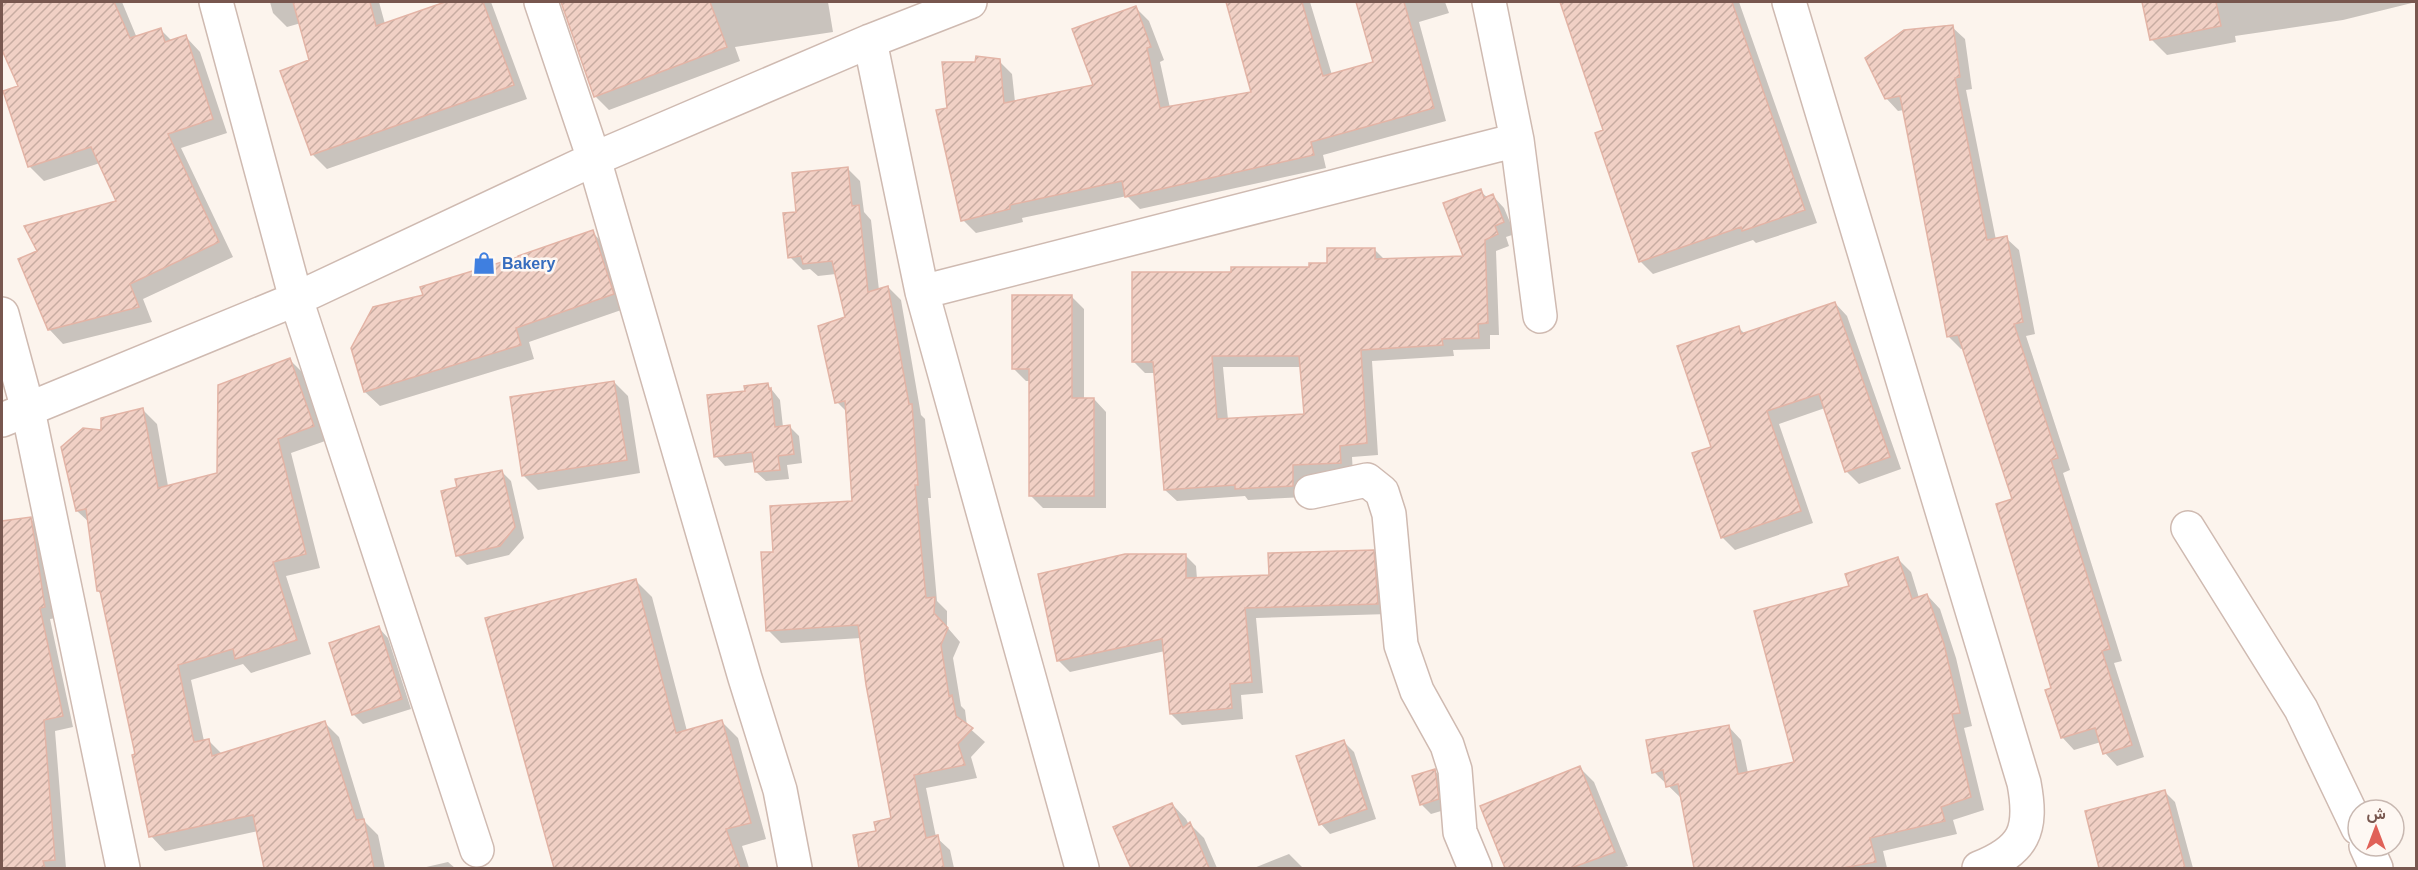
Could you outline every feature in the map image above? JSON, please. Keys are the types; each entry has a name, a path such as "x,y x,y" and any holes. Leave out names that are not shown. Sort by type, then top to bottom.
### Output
{"street":[{"path":"216,2 296,299 477,850"},
{"path":"541,2 594,159 745,678 780,790 795,868"},
{"path":"15,415 296,299 594,159 970,2"},
{"path":"1489,2 1516,140 1540,316"},
{"path":"1789,2 2024,783 2028,803 2028,822 2018,846 1995,862 1979,868"},
{"path":"870,42 922,292 1082,868"},
{"path":"922,292 1516,140"},
{"path":"2,314 15,415 123,868"},
{"path":"1311,492 1367,480 1382,492 1389,514 1401,645 1418,692 1447,745 1455,770 1460,832 1475,868"},
{"path":"2188,528 2301,709 2346,803"}],"building":[{"path":"2,2 114,2 130,38 161,28 165,42 186,35 213,119 168,134 219,242 130,284 139,307 48,330 18,259 37,251 24,226 116,201 91,147 28,167 3,91 18,86 2,50"},
{"path":"293,2 370,2 376,26 445,2 483,2 514,85 311,155 280,71 309,60"},
{"path":"561,2 710,2 727,47 594,97"},
{"path":"1226,2 1302,2 1323,76 1373,62 1356,2 1404,2 1434,108 1311,142 1314,155 1125,197 1122,181 1010,205 1010,209 961,221 936,110 947,108 942,62 975,62 976,56 1000,59 1004,103 1093,85 1072,29 1136,6 1151,47 1147,48 1160,108 1251,92"},
{"path":"1560,2 1732,2 1805,210 1742,231 1741,227 1639,262 1595,133 1603,130"},
{"path":"2142,2 2216,2 2221,26 2150,40"},
{"path":"1953,25 1960,77 1955,78 1987,240 2007,236 2023,322 2014,324 2058,458 2051,460 2110,649 2102,651 2132,745 2103,754 2095,728 2061,738 2045,690 2051,688 1996,504 2012,499 1958,335 1947,337 1900,96 1885,99 1865,58 1904,30"},
{"path":"848,167 852,206 859,205 868,292 888,286 909,404 912,404 918,485 915,485 926,598 935,597 934,613 948,628 941,645 949,696 952,695 956,716 973,728 958,744 965,765 914,775 926,838 938,835 944,868 859,868 853,835 876,831 874,822 891,818 866,685 858,625 766,631 761,552 773,552 770,506 852,501 845,401 835,403 818,326 845,317 832,261 803,264 801,256 788,258 783,213 796,212 792,173"},
{"path":"1481,189 1484,198 1493,194 1504,222 1495,226 1498,234 1485,240 1488,323 1478,324 1479,338 1442,339 1443,345 1361,350 1367,443 1340,446 1341,463 1293,465 1293,486 1235,489 1235,485 1164,490 1153,362 1132,362 1132,272 1231,272 1231,267 1309,267 1309,263 1327,263 1327,248 1375,248 1375,259 1463,256 1443,203","holes":["1212,356 1299,356 1304,414 1217,419"]},
{"path":"593,230 614,294 516,328 521,345 364,392 351,348 373,307 423,295 420,287 518,257"},
{"path":"1012,295 1072,295 1072,398 1094,398 1094,496 1029,496 1029,369 1012,369"},
{"path":"1835,302 1890,457 1845,472 1819,394 1767,411 1801,511 1721,538 1692,453 1711,447 1677,346 1739,326 1741,334"},
{"path":"290,358 314,426 278,439 306,554 273,562 297,640 235,659 233,649 178,665 194,742 209,739 212,756 325,721 356,820 364,819 374,868 264,868 253,815 149,837 132,755 135,754 100,591 97,591 86,509 76,511 61,447 83,428 101,430 101,418 143,408 158,488 217,473 218,385"},
{"path":"614,381 627,460 522,476 510,397"},
{"path":"768,383 769,389 771,388 775,427 790,425 794,454 778,456 780,470 755,472 752,452 714,457 707,395 745,391 744,386"},
{"path":"502,470 515,527 500,546 456,556 441,491 457,487 455,479"},
{"path":"31,517 45,607 40,608 63,716 44,720 55,860 43,861 45,868 2,868 2,521"},
{"path":"1374,550 1378,604 1245,608 1252,682 1230,684 1232,708 1170,714 1162,639 1057,661 1038,574 1125,554 1186,554 1186,578 1269,575 1268,553"},
{"path":"1898,557 1912,599 1927,594 1944,644 1960,713 1952,714 1971,797 1941,807 1945,821 1870,838 1876,862 1843,868 1694,868 1678,784 1666,787 1663,770 1652,773 1646,740 1729,725 1738,774 1794,762 1754,611 1849,586 1845,574"},
{"path":"636,579 676,733 722,720 751,823 726,829 740,868 554,868 485,618"},
{"path":"379,626 402,699 352,715 329,643"},
{"path":"1344,740 1367,809 1319,825 1296,756"},
{"path":"1580,766 1615,852 1571,868 1505,868 1480,806"},
{"path":"1435,769 1439,799 1420,805 1412,776"},
{"path":"2165,790 2185,868 2099,868 2085,811"},
{"path":"1172,803 1183,828 1190,822 1209,868 1131,868 1113,827"}],"place":[{"name":"Bakery","path":"484,263"}]}
